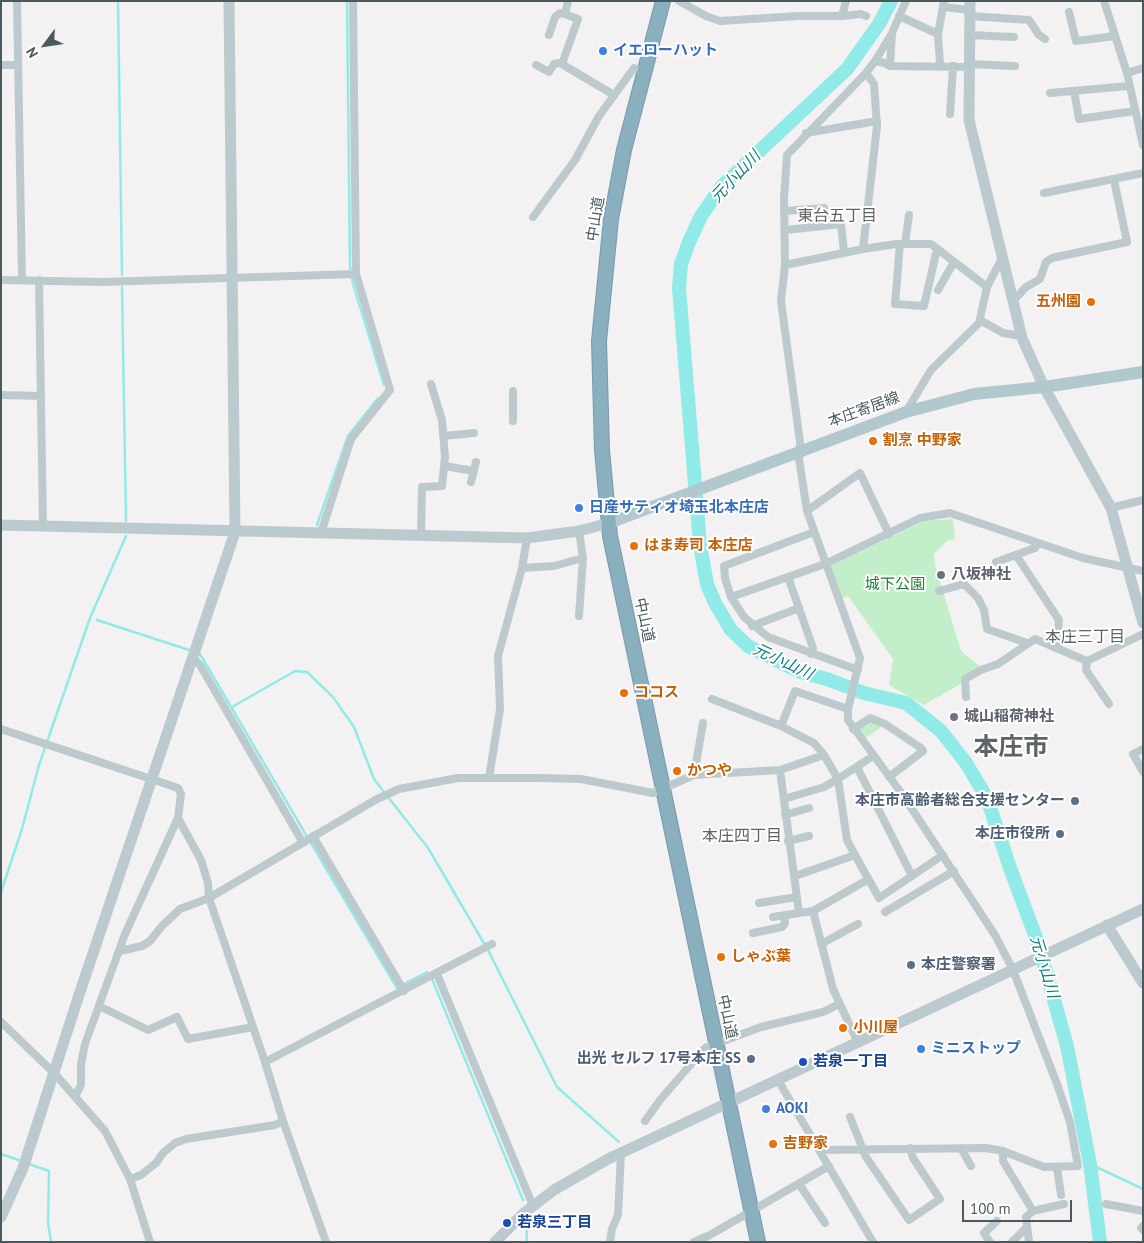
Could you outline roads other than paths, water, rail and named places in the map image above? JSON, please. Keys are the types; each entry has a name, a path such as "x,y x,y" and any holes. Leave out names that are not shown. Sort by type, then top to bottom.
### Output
{"highway":[{"name":"中山道","path":"663,1 624,150 613,209 602,291 598,377 602,450 609,524 662,789 758,1242"}],"main road":[{"name":"本庄寄居線","path":"609,524 684,494 906,412 974,394 1044,387 1143,372"}],"street":[{"path":"17,1 22,280"},
{"path":"1,1217 23,1168 80,992 235,532 229,1"},
{"path":"321,533 352,439 390,390 356,274 353,1"},
{"path":"565,14 568,1"},
{"path":"679,1 706,16 720,21 798,16 861,14 866,16"},
{"path":"842,16 846,1"},
{"path":"819,1150 961,1148 1003,1151 1034,1164 1057,1168 1078,1166 1070,1122 1013,970 988,921 848,720 849,705 860,658 807,511 799,451 800,442 781,301 785,265 787,155 806,133 866,73 892,33 906,1"},
{"path":"1104,1 1126,73 1143,145"},
{"path":"940,65 938,34 944,4 1028,20 1039,35 1045,39"},
{"path":"970,9 969,120 1014,300 1021,336 1030,360 1044,387 1111,508 1143,623"},
{"path":"1069,12 1076,41 1115,36"},
{"path":"549,35 555,17 560,13 578,19 562,64"},
{"path":"899,16 938,34"},
{"path":"890,66 892,33"},
{"path":"969,35 1014,37"},
{"path":"875,61 890,66 1015,66"},
{"path":"536,65 549,72 554,64 562,64 614,95"},
{"path":"1,66 18,66"},
{"path":"950,114 953,66"},
{"path":"534,217 575,160 598,116 634,68 645,71"},
{"path":"1126,73 1143,68"},
{"path":"863,249 877,121 874,84 866,73"},
{"path":"1050,93 1128,86"},
{"path":"1074,91 1079,119 1135,111"},
{"path":"806,133 877,121"},
{"path":"1044,193 1143,173"},
{"path":"1014,300 1026,287 1040,278 1046,262 1052,258 1127,242 1114,180"},
{"path":"785,211 824,208"},
{"path":"908,215 895,304 924,306 937,249"},
{"path":"786,230 841,224 844,252"},
{"path":"785,265 863,249 903,244 931,244 987,287"},
{"path":"906,412 931,370 980,320 987,287 1003,256"},
{"path":"938,290 954,262"},
{"path":"1,280 102,282 356,274"},
{"path":"39,280 42,527"},
{"path":"980,320 1003,333 1021,336"},
{"path":"421,536 422,487 442,486 444,466 442,420 431,384"},
{"path":"513,421 514,390"},
{"path":"1,395 41,396"},
{"path":"443,436 474,433"},
{"path":"471,482 476,462"},
{"path":"444,466 474,471"},
{"path":"807,511 860,473 889,534"},
{"path":"1111,508 1143,500"},
{"path":"731,596 825,564 920,518 950,513 1083,558 1128,569 1143,570"},
{"path":"1,525 527,538 579,531 609,524"},
{"path":"579,531 583,558 579,616"},
{"path":"814,532 724,566 725,578 731,596 752,626 768,637 857,673"},
{"path":"489,778 500,709 498,656 522,568 527,538"},
{"path":"996,562 1035,548 1038,543"},
{"path":"1016,555 1059,620 1057,648"},
{"path":"522,568 554,566 583,558"},
{"path":"788,577 813,648 811,654"},
{"path":"940,591 964,584 978,598 984,610 987,629 1027,643"},
{"path":"752,626 799,608"},
{"path":"966,697 965,679 980,670 998,664 1034,639 1087,661 1143,634"},
{"path":"193,658 200,665 303,843"},
{"path":"1087,661 1086,670 1109,704"},
{"path":"782,726 795,692 849,705"},
{"path":"712,700 782,726 814,743 824,755 838,779 848,840 867,880 879,898 943,855"},
{"path":"853,729 870,718 885,724 921,748 923,751 889,777"},
{"path":"694,775 703,723"},
{"path":"1,728 178,788 182,799 178,818 149,879 85,1044 81,1064 81,1085 75,1097"},
{"path":"1143,749 1133,754 1143,772"},
{"path":"120,951 142,946 150,941 180,909 209,898 376,799 399,789 458,778 581,779 653,793 694,775 780,770 824,755"},
{"path":"784,800 824,787 873,756"},
{"path":"857,767 912,876"},
{"path":"780,770 799,913"},
{"path":"785,815 809,808"},
{"path":"178,818 201,860 208,883 209,898 265,1062 283,1122 326,1242"},
{"path":"313,836 404,991"},
{"path":"788,841 809,836"},
{"path":"795,876 855,856"},
{"path":"885,912 954,872"},
{"path":"773,917 813,911 867,880"},
{"path":"759,903 797,897"},
{"path":"495,1242 533,1206 572,1178 1143,909"},
{"path":"813,911 839,1004 858,1043"},
{"path":"753,933 782,926 785,923 784,916"},
{"path":"821,944 858,924"},
{"path":"1108,925 1143,983"},
{"path":"265,1062 492,944"},
{"path":"437,974 533,1206"},
{"path":"645,1121 702,1050 761,1027 822,1012 839,1004"},
{"path":"99,1006 148,1030 177,1017 188,1039 253,1027"},
{"path":"1,1022 55,1074 105,1131 130,1179 150,1242"},
{"path":"778,1080 873,1242"},
{"path":"850,1117 863,1149 909,1220 940,1199 913,1158 910,1148"},
{"path":"130,1179 141,1175 156,1163 174,1143 186,1139 275,1125 283,1122"},
{"path":"961,1148 972,1166"},
{"path":"1003,1151 1003,1161 1033,1211"},
{"path":"610,1242 612,1229 618,1215 621,1154"},
{"path":"694,1242 829,1166"},
{"path":"1057,1168 1061,1195"},
{"path":"799,1184 825,1223"},
{"path":"1029,1242 1026,1217 1033,1211 1064,1204"},
{"path":"1106,1204 1143,1210"},
{"path":"990,1242 984,1234 997,1220"},
{"path":"1143,1226 1141,1228 1143,1230"},
{"path":"1012,1242 1026,1228"}],"waterway":[{"path":"118,1 122,275"},
{"path":"347,1 350,266 353,284 384,385"},
{"name":"元小山川","path":"891,1 879,24 847,69 722,186 701,216 681,264 679,288 700,545 707,584 715,603 731,630 748,646 800,672 827,679 864,693 906,703 941,731 966,763 987,798 1010,868 1038,943 1067,1046 1090,1164 1100,1242"},
{"path":"122,287 126,521"},
{"path":"317,525 348,436 378,398"},
{"path":"1,892 22,829 39,765 90,618 126,536"},
{"path":"97,620 189,650"},
{"path":"200,654 306,835"},
{"path":"232,707 295,671 307,672 333,697 354,727 374,779 384,792"},
{"path":"388,797 428,848 485,945"},
{"path":"311,843 397,988"},
{"path":"488,950 557,1087 619,1142"},
{"path":"404,984 427,972"},
{"path":"432,979 523,1200"},
{"path":"1,1154 21,1161"},
{"path":"29,1164 49,1171 48,1222 51,1242"},
{"path":"1090,1164 1143,1189"},
{"path":"526,1218 527,1242"}],"place":[{"name":"イエローハット","path":"603,51"},
{"name":"五州園","path":"1091,302"},
{"name":"割烹 中野家","path":"873,441"},
{"name":"日産サティオ埼玉北本庄店","path":"579,508"},
{"name":"はま寿司 本庄店","path":"634,546"},
{"name":"八坂神社","path":"941,575"},
{"name":"ココス","path":"624,693"},
{"name":"城山稲荷神社","path":"954,717"},
{"name":"かつや","path":"677,771"},
{"name":"本庄市高齢者総合支援センター","path":"1075,801"},
{"name":"本庄市役所","path":"1060,834"},
{"name":"しゃぶ葉","path":"721,957"},
{"name":"本庄警察署","path":"911,965"},
{"name":"小川屋","path":"843,1028"},
{"name":"ミニストップ","path":"921,1049"},
{"name":"出光 セルフ 17号本庄 SS","path":"751,1059"},
{"name":"若泉一丁目","path":"803,1062"},
{"name":"AOKI","path":"766,1109"},
{"name":"吉野家","path":"773,1144"},
{"name":"若泉三丁目","path":"507,1223"}],"district":[{"name":"東台五丁目","path":"837,216"},
{"name":"本庄三丁目","path":"1085,637"},
{"name":"本庄市","path":"1011,748"},
{"name":"本庄四丁目","path":"742,836"}],"park label":[{"name":"城下公園","path":"895,585"}]}
